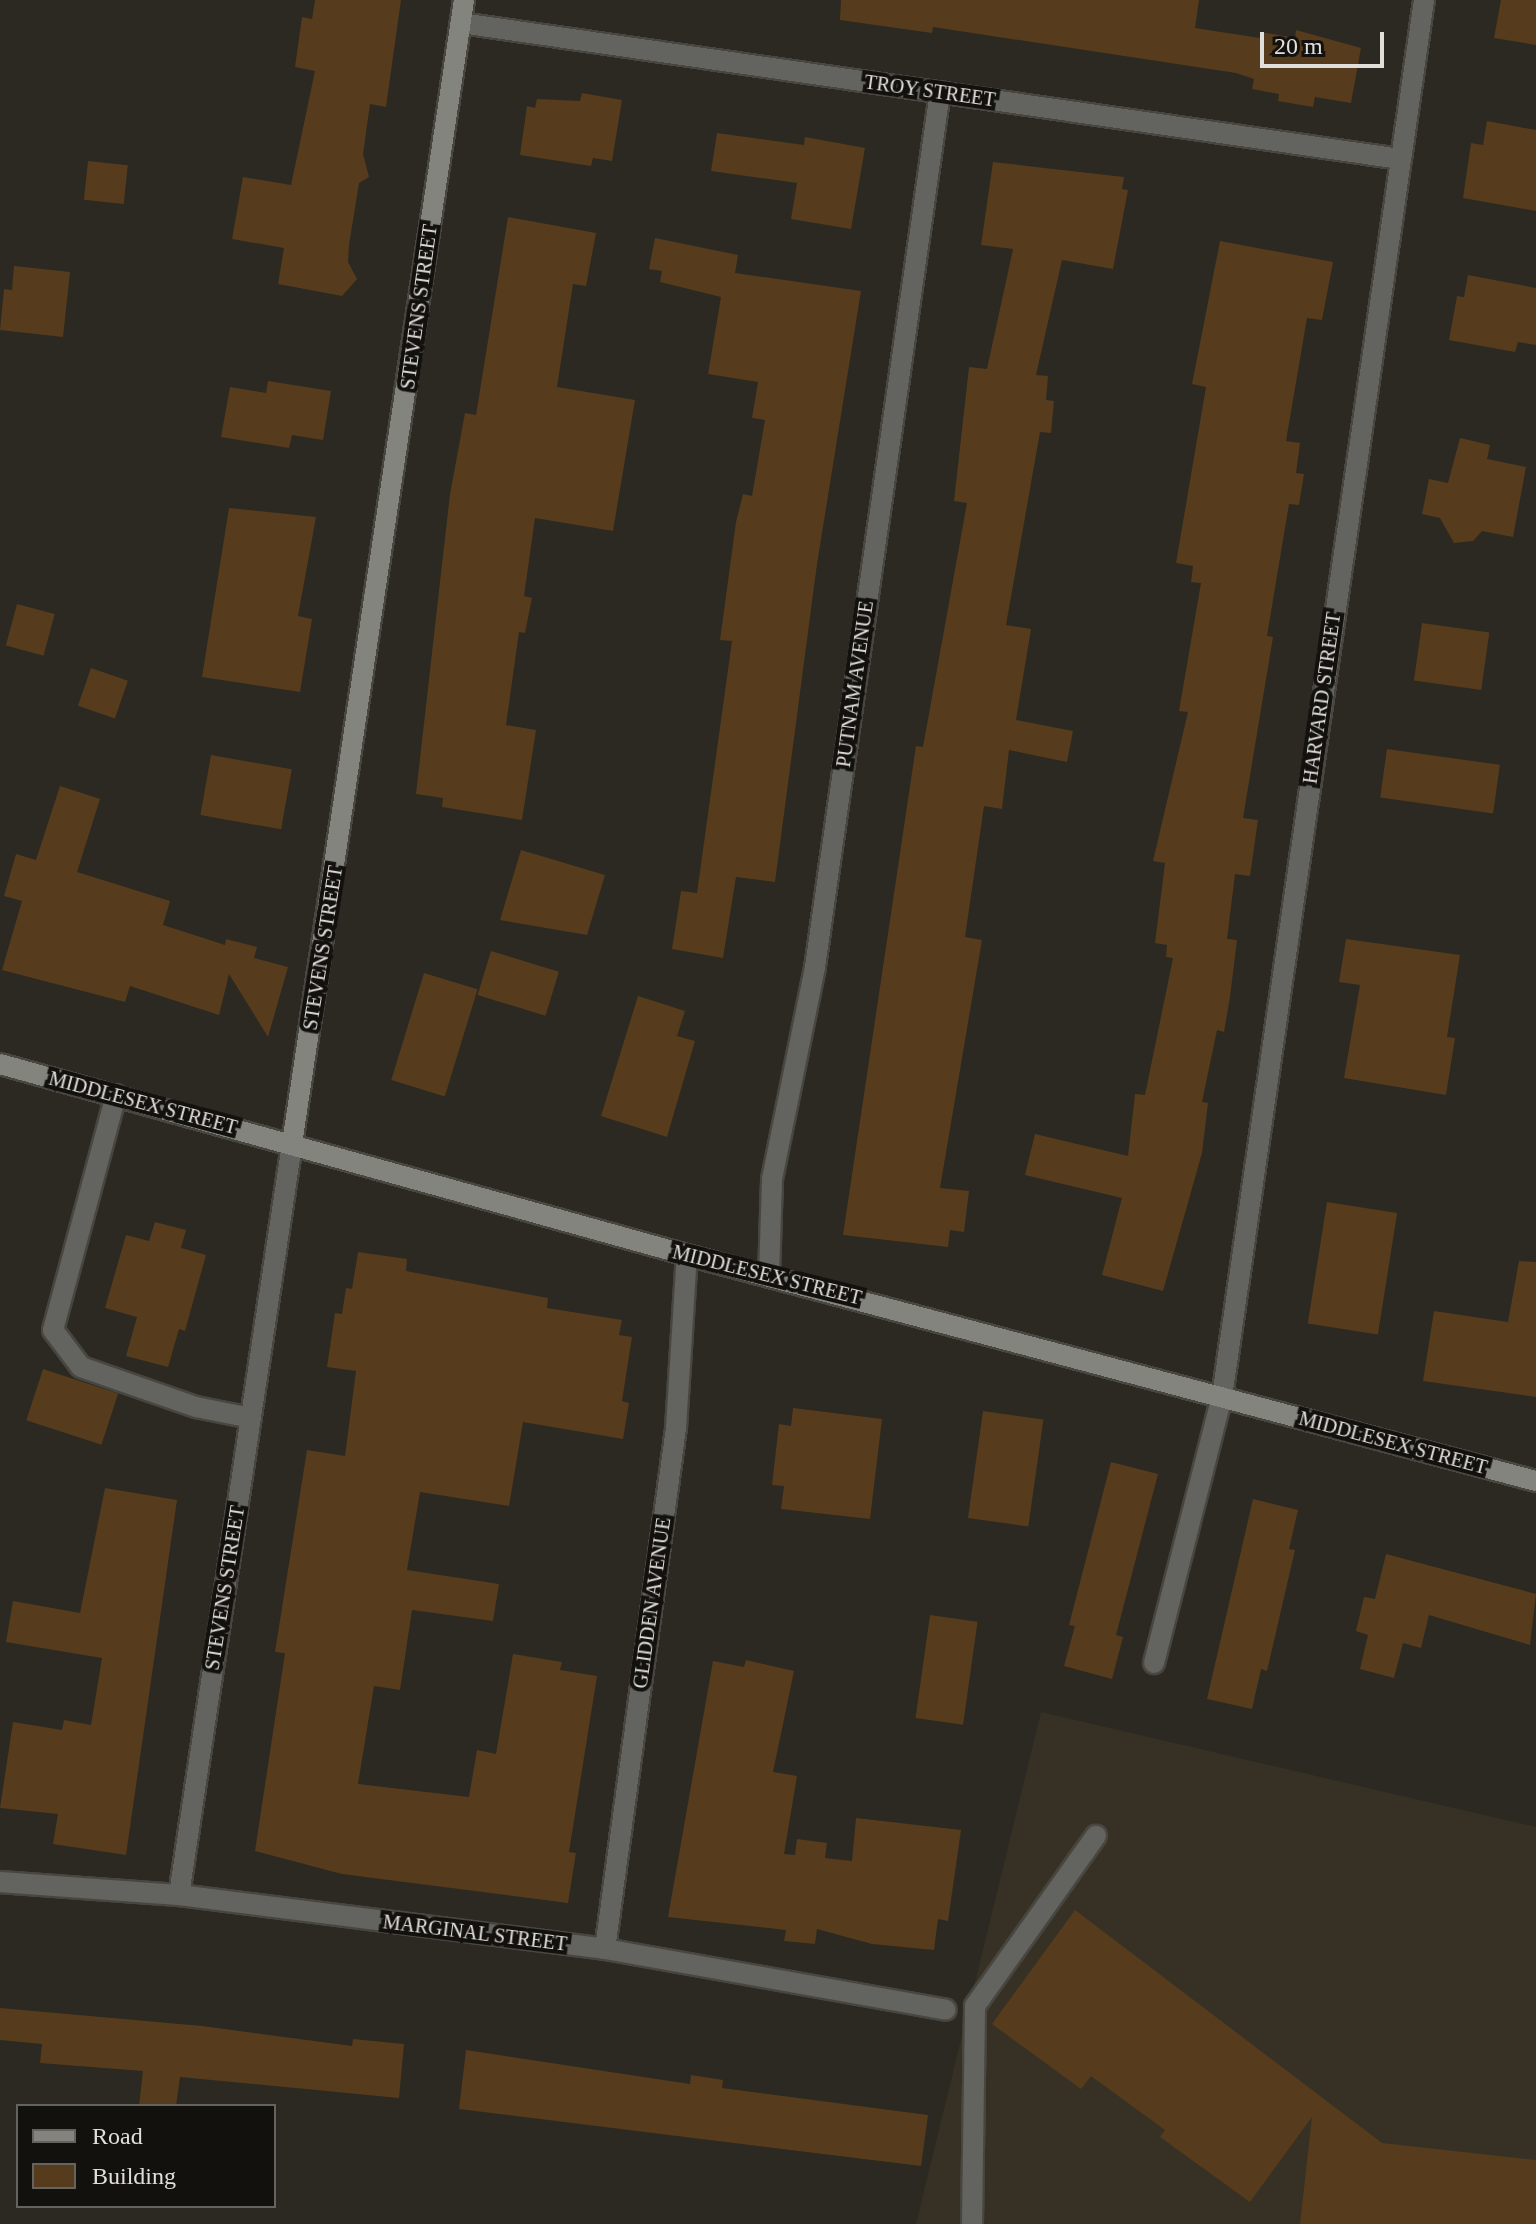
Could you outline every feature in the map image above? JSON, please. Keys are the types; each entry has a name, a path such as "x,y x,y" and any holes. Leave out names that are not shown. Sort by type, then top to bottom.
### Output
{"main road":[{"name":"STEVENS STREET","path":"292,1144 464,0"},
{"name":"MIDDLESEX STREET","path":"0,1064 687,1255 1536,1481"}],"street":[{"name":"HARVARD STREET","path":"1154,1663 1222,1397 1424,0"},
{"name":"TROY STREET","path":"461,23 1400,159"},
{"name":"PUTNAM AVENUE","path":"769,1276 772,1179 815,967 940,92"},
{"path":"116,1095 53,1330 81,1367 196,1407 251,1418"},
{"name":"STEVENS STREET","path":"179,1895 292,1144"},
{"name":"GLIDDEN AVENUE","path":"605,1949 676,1428 687,1255"},
{"path":"972,2224 975,2006 1096,1836"},
{"name":"MARGINAL STREET","path":"0,1882 179,1895 605,1949 946,2010"}],"shaded area":[{"path":"1041,1712 1536,1827 1536,2224 916,2224"}],"building":[{"path":"315,0 401,0 386,107 370,104 363,154 369,177 359,183 349,245 348,262 357,279 342,296 278,284 284,248 232,239 243,177 291,185 315,71 295,67 302,17 312,19"},
{"path":"841,0 1199,0 1195,28 1260,38 1261,32 1295,38 1296,30 1361,48 1351,103 1315,97 1313,107 1278,101 1279,94 1252,89 1254,79 1236,73 933,27 932,33 840,20"},
{"path":"1501,0 1536,0 1536,45 1494,38"},
{"path":"582,93 622,100 612,161 593,158 591,166 520,155 527,106 535,108 537,99 580,101"},
{"path":"1487,121 1536,130 1536,211 1463,198 1471,143 1483,145"},
{"path":"717,133 804,145 805,137 865,148 851,229 791,219 797,183 711,171"},
{"path":"88,161 128,165 124,204 84,200"},
{"path":"993,162 1124,177 1122,189 1128,190 1113,269 1062,260 1036,375 1048,376 1046,400 1054,401 1051,433 1040,432 1006,625 1031,629 1016,720 1073,731 1067,762 1009,750 1002,809 984,806 965,937 982,940 940,1188 969,1191 964,1232 950,1230 948,1247 843,1235 916,746 923,747 967,503 954,501 969,367 987,369 1013,249 981,245"},
{"path":"508,217 596,233 586,286 573,284 557,387 635,400 613,531 535,518 524,596 532,598 525,633 519,632 506,725 536,730 522,820 442,807 443,798 416,794 450,494 465,413 476,415"},
{"path":"655,238 738,255 735,273 861,291 817,564 775,882 736,877 723,958 672,949 681,891 697,893 732,641 720,640 736,522 743,494 752,496 765,420 752,418 758,382 708,374 721,297 660,282 662,271 649,269"},
{"path":"1220,241 1333,262 1322,320 1307,318 1286,441 1300,443 1296,473 1304,474 1299,505 1289,504 1267,636 1273,637 1243,818 1258,820 1250,876 1235,874 1227,939 1237,940 1224,1032 1217,1030 1202,1102 1208,1103 1202,1153 1163,1291 1102,1275 1122,1198 1025,1175 1035,1134 1128,1156 1135,1094 1145,1095 1173,958 1166,957 1167,945 1155,943 1165,863 1153,861 1188,712 1179,711 1201,583 1191,582 1193,566 1176,563 1206,387 1192,384"},
{"path":"14,266 70,272 63,337 0,330 4,289 12,290"},
{"path":"1468,275 1536,288 1536,345 1518,342 1515,352 1449,340 1457,296 1464,297"},
{"path":"268,381 331,391 323,440 292,435 289,448 221,437 230,387 266,393"},
{"path":"1460,438 1490,445 1487,459 1526,467 1513,537 1482,531 1473,541 1454,543 1440,518 1422,514 1429,479 1448,483"},
{"path":"229,508 316,517 298,616 312,619 300,692 202,677"},
{"path":"17,604 55,614 44,656 6,646"},
{"path":"1422,623 1489,632 1481,690 1414,680"},
{"path":"91,668 128,681 115,719 78,706"},
{"path":"1387,749 1500,765 1493,813 1380,798"},
{"path":"211,755 292,769 281,829 200,815"},
{"path":"60,786 100,799 77,872 170,901 163,925 225,945 226,939 257,947 254,958 288,967 268,1037 229,974 219,1015 130,986 125,1002 2,970 22,901 4,896 16,854 36,860"},
{"path":"521,850 605,875 587,935 500,920"},
{"path":"1346,939 1460,955 1447,1037 1455,1038 1446,1095 1344,1078 1360,985 1339,982"},
{"path":"491,951 559,972 545,1016 478,995"},
{"path":"424,973 478,989 445,1096 391,1080"},
{"path":"638,996 685,1011 677,1036 695,1041 667,1137 601,1116"},
{"path":"1327,1202 1397,1213 1378,1335 1308,1323"},
{"path":"155,1222 186,1230 181,1248 206,1255 185,1331 179,1329 168,1367 126,1356 137,1317 105,1308 126,1235 149,1241"},
{"path":"358,1252 407,1259 406,1271 548,1298 547,1308 622,1320 619,1335 632,1337 622,1401 629,1403 623,1439 523,1422 509,1506 420,1492 407,1570 499,1584 493,1621 412,1610 400,1690 374,1686 358,1784 469,1797 477,1750 496,1754 513,1654 562,1662 560,1670 597,1676 569,1852 576,1853 568,1903 342,1874 255,1851 285,1653 275,1652 307,1450 345,1456 356,1371 327,1367 335,1313 342,1314 346,1288 352,1289"},
{"path":"1519,1261 1536,1262 1536,1397 1423,1381 1434,1311 1508,1322"},
{"path":"43,1369 118,1393 101,1445 26,1420"},
{"path":"793,1408 882,1419 870,1519 781,1509 784,1486 772,1485 779,1424 791,1426"},
{"path":"983,1411 1043,1419 1028,1526 968,1518"},
{"path":"1111,1462 1158,1474 1116,1635 1123,1637 1112,1679 1064,1666 1075,1626 1069,1625"},
{"path":"105,1488 177,1500 126,1855 53,1844 58,1814 0,1808 13,1722 62,1730 64,1720 91,1725 102,1658 6,1642 13,1601 80,1613"},
{"path":"1253,1499 1298,1510 1289,1549 1295,1550 1267,1671 1261,1669 1252,1709 1207,1699"},
{"path":"1386,1554 1536,1594 1530,1645 1429,1615 1421,1648 1403,1643 1394,1678 1360,1669 1368,1635 1356,1631 1364,1597 1375,1599"},
{"path":"930,1615 978,1622 963,1725 916,1718"},
{"path":"746,1660 794,1671 773,1772 797,1776 784,1854 795,1855 797,1839 827,1843 825,1858 852,1861 856,1818 961,1830 948,1921 938,1919 934,1950 872,1944 817,1929 815,1944 784,1941 786,1930 668,1917 713,1661 744,1667"},
{"path":"1075,1910 1382,2143 1536,2160 1536,2224 1300,2224 1312,2117 1250,2202 1160,2137 1165,2130 1091,2076 1081,2089 992,2024"},
{"path":"0,2008 202,2026 352,2046 353,2039 404,2044 399,2098 180,2077 176,2104 139,2104 143,2071 40,2063 42,2044 0,2040"},
{"path":"466,2050 690,2084 691,2075 723,2080 722,2088 928,2115 921,2166 459,2109"}]}
